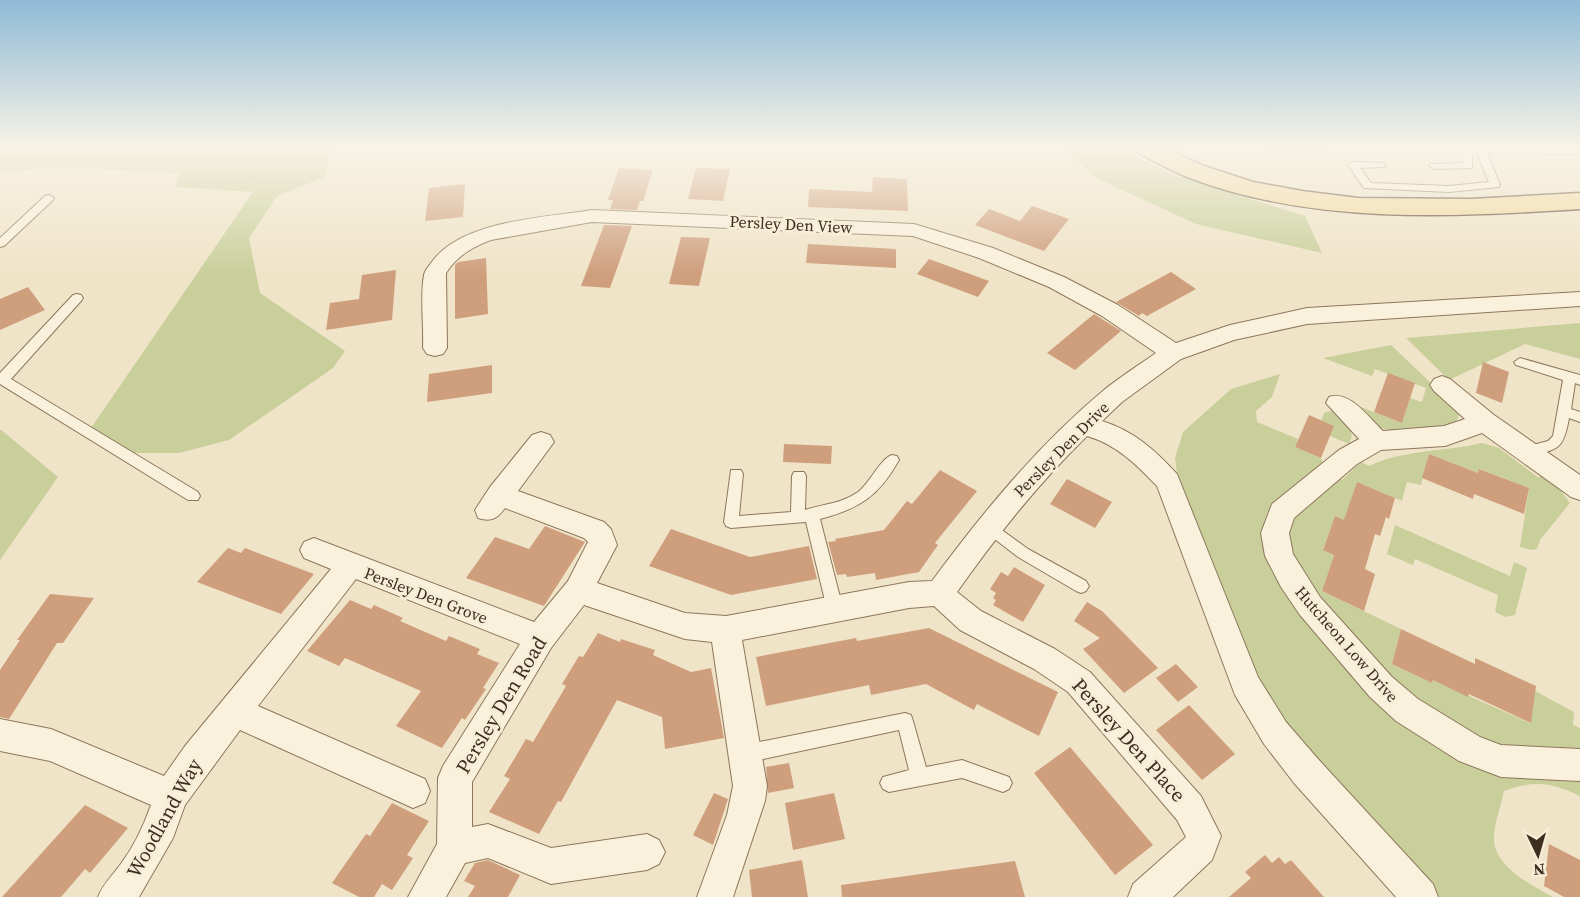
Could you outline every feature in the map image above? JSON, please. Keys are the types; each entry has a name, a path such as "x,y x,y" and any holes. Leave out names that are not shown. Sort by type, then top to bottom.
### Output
{"main road":[{"path":"1265,190 1336,203 1455,208 1580,201"}],"street":[{"name":"Persley Den View","path":"435,348 435,273 455,250 468,241 487,234 592,216 914,230 966,244 1032,272 1101,305 1173,353"},
{"name":"Persley Den Drive","path":"940,593 988,526 1041,465 1113,396 1173,353 1230,333 1307,316 1580,299"},
{"path":"1442,385 1485,422 1580,489"},
{"path":"1338,403 1377,441"},
{"name":"Hutcheon Low Drive","path":"1485,422 1445,436 1377,441 1348,457 1282,512 1275,533 1279,556 1310,606 1381,687 1407,710 1440,733 1471,750 1501,761 1580,765"},
{"path":"1082,424 1115,435 1144,455 1168,481 1246,685 1275,733 1420,897"},
{"name":"Persley Den Road","path":"426,897 454,848 455,778 540,638 578,590 603,545 601,537 594,530 493,503 541,442"},
{"name":"Persley Den Grove","path":"314,550 350,566 540,638"},
{"name":"Woodland Way","path":"116,897 133,877 161,826 171,796 197,758 350,566"},
{"path":"578,590 684,626 726,630 909,595 940,593"},
{"name":"Persley Den Place","path":"940,593 951,607 973,623 1063,668 1079,682 1189,808 1204,836 1200,848 1146,897"},
{"path":"715,897 718,880 748,804 750,786 729,663 726,630"},
{"path":"234,711 413,791"},
{"path":"0,735 51,745 171,796"},
{"path":"454,848 488,841 551,866 647,852"}],"lane":[{"path":"0,244 49,198"},
{"path":"77,298 1,379 192,496"},
{"path":"1520,362 1575,379 1559,438 1552,445 1526,452"},
{"path":"1565,412 1580,417"},
{"path":"736,474 731,522 772,520 852,504 865,495 892,460"},
{"path":"799,476 804,515 835,609"},
{"path":"988,526 1023,553 1081,586"},
{"path":"744,754 906,722 920,777"},
{"path":"888,783 962,769 1003,783"}],"green space":[{"path":"220,190 293,190 277,196 249,238 260,293 345,351 333,368 229,440 179,453 134,453 91,428 253,192"},
{"path":"1122,190 1222,190 1305,216 1322,253 1196,224"},
{"path":"1580,323 1580,359 1525,344 1449,380 1406,338"},
{"path":"1391,345 1455,406 1459,415 1456,422 1445,427 1394,431 1380,428 1353,404 1402,423 1410,398 1422,402 1426,388 1375,369 1372,376 1323,358"},
{"path":"1280,374 1272,397 1256,411 1257,422 1298,439 1295,447 1321,458 1323,465 1267,513 1262,532 1402,717 1580,780 1580,796 1542,784 1524,785 1504,791 1497,819 1494,836 1499,856 1515,873 1553,897 1437,897 1295,739 1254,680 1178,482 1175,458 1183,432 1231,389"},
{"path":"1335,410 1351,430 1349,444 1330,436 1321,421 1324,413"},
{"path":"0,429 58,477 0,560"},
{"path":"1482,443 1499,448 1539,478 1540,473 1555,483 1570,503 1540,540 1537,549 1520,547 1529,488 1480,469 1478,473 1429,454 1421,485 1407,482 1402,501 1357,482 1346,521 1335,517 1323,549 1334,555 1322,591 1401,629 1392,664 1530,723 1535,691 1574,712 1573,725 1580,728 1580,751 1495,746 1410,704 1318,604 1291,556 1287,537 1293,519 1327,482 1343,479 1361,462 1369,466 1396,456"},
{"path":"1395,525 1510,576 1514,562 1527,568 1515,615 1506,617 1495,612 1498,595 1415,559 1413,565 1387,554"}],"building":[{"path":"429,190 465,190 463,217 425,221"},
{"path":"611,190 647,190 637,210 610,209 613,200 608,200"},
{"path":"690,190 725,190 723,201 688,199"},
{"path":"809,190 872,192 872,190 907,190 908,211 808,207"},
{"path":"1032,206 1069,219 1044,251 975,225 989,209 1020,221"},
{"path":"604,225 632,226 610,288 581,286"},
{"path":"681,237 710,238 699,286 669,284"},
{"path":"808,244 896,249 896,268 806,263"},
{"path":"486,258 488,314 455,319 455,265 458,262"},
{"path":"929,259 989,281 978,297 917,274"},
{"path":"396,270 392,320 326,330 330,303 359,299 362,275"},
{"path":"1171,272 1196,289 1147,316 1142,313 1139,316 1116,302"},
{"path":"28,287 45,310 0,330 0,299"},
{"path":"1094,314 1121,331 1075,370 1047,353"},
{"path":"1483,362 1509,372 1502,403 1476,393"},
{"path":"492,365 492,393 427,402 429,374"},
{"path":"1388,373 1415,383 1402,423 1374,412"},
{"path":"1309,415 1334,426 1321,458 1295,447"},
{"path":"784,444 832,446 831,464 783,462"},
{"path":"1429,454 1478,473 1479,469 1529,488 1524,514 1474,494 1473,499 1422,478"},
{"path":"940,470 977,491 935,543 938,545 919,572 876,580 875,573 847,577 846,574 837,575 828,542 884,530 907,501 912,504"},
{"path":"1067,479 1112,502 1095,528 1050,504"},
{"path":"1357,482 1395,498 1389,519 1386,517 1380,536 1375,534 1365,569 1375,574 1364,611 1322,591 1334,555 1323,550 1335,516 1344,520"},
{"path":"545,526 585,542 544,606 466,578 495,537 529,549"},
{"path":"671,529 750,557 809,546 817,579 731,595 649,566"},
{"path":"228,548 241,553 245,548 314,574 281,614 197,582"},
{"path":"1014,567 1045,585 1023,622 993,605 996,593 990,589 1001,572 1008,576"},
{"path":"50,594 94,598 63,643 57,643 9,719 0,717 0,670 20,640 17,640"},
{"path":"350,600 371,609 374,605 403,618 400,621 446,641 449,636 480,649 477,654 499,663 483,688 486,689 465,720 462,718 442,748 396,726 421,691 345,658 339,666 307,651"},
{"path":"1087,602 1102,611 1158,668 1124,693 1083,649 1100,638 1074,621"},
{"path":"929,628 1058,692 1039,736 977,704 974,710 926,684 871,695 869,685 766,706 756,657 856,638 857,641"},
{"path":"1401,629 1475,664 1475,658 1536,686 1531,723 1469,694 1468,697 1433,680 1432,683 1392,664"},
{"path":"598,633 620,642 621,639 655,650 653,655 691,672 711,668 724,738 665,749 662,717 617,700 561,802 558,801 539,834 489,812 510,779 504,776 526,739 533,742 566,686 562,684 579,656 583,657"},
{"path":"1176,664 1198,687 1178,702 1156,678"},
{"path":"1189,705 1235,754 1202,780 1156,730"},
{"path":"1070,747 1153,845 1115,875 1034,773"},
{"path":"789,763 794,788 768,793 766,767"},
{"path":"714,793 728,799 713,845 693,835"},
{"path":"834,793 845,839 793,850 785,803"},
{"path":"392,803 429,821 407,855 413,858 392,890 382,884 374,897 359,897 332,883 366,834 370,836"},
{"path":"85,805 128,828 90,873 85,869 61,897 2,897"},
{"path":"1549,844 1580,860 1580,897 1564,897 1544,886"},
{"path":"1265,855 1272,863 1279,857 1285,864 1291,860 1324,897 1229,897 1251,878 1245,872"},
{"path":"488,860 520,875 508,897 468,897 475,886 464,881 475,863"},
{"path":"802,860 808,897 752,897 749,870"},
{"path":"1015,861 1025,897 842,897 841,885"}]}
